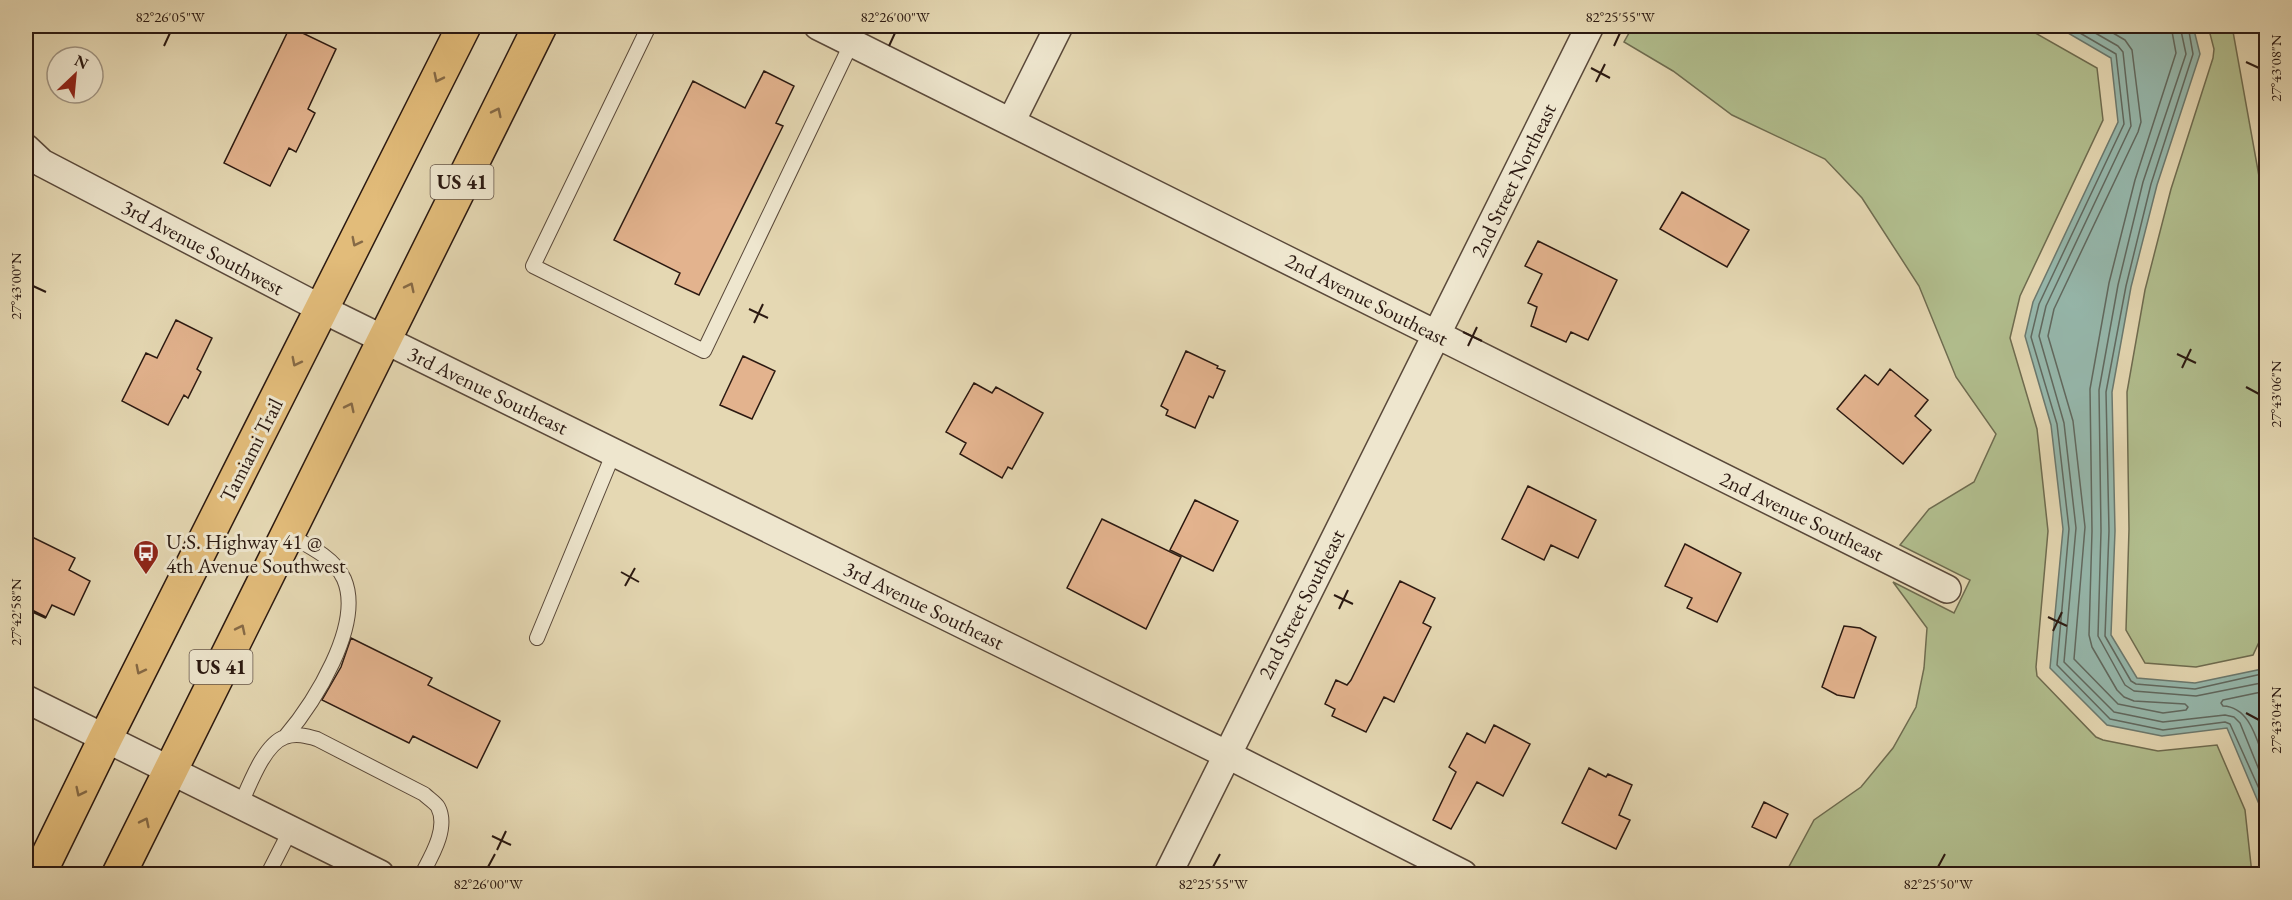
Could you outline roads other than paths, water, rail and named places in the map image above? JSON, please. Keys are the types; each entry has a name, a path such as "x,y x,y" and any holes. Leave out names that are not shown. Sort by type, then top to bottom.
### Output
{"main road":[{"name":"Tamiami Trail","path":"39,874 464,26"},
{"name":"US 41","path":"119,874 540,26"}],"street":[{"name":"2nd Avenue Southeast","path":"818,26 1947,589"},
{"path":"1011,122 1059,26"},
{"name":"2nd Street Northeast","path":"1436,334 1590,26"},
{"name":"3rd Avenue Southwest","path":"26,148 42,162 322,309 384,339"},
{"name":"2nd Street Southeast","path":"1168,874 1436,334"},
{"name":"3rd Avenue Southeast","path":"384,339 1226,754 1463,874"},
{"path":"26,699 380,874"}],"lane":[{"path":"649,26 533,266 704,351 852,42"},
{"path":"537,638 614,452"},
{"path":"240,806 262,760 302,716 317,692 345,627 348,598 344,579 319,552 287,534"},
{"path":"285,737 302,734 317,739 424,794 438,807 442,823 422,874"},
{"path":"268,874 290,831"}],"water":[{"path":"2056,26 2193,26 2200,54 2157,185 2131,287 2112,392 2115,531 2111,635 2137,678 2195,683 2262,669 2266,661 2266,873 2259,804 2227,728 2162,736 2107,725 2050,668 2063,529 2051,425 2025,336 2033,302 2118,122 2111,58"}],"place":[{"name":"U.S. Highway 41 @ 4th Avenue Southwest","path":"146,576"}]}
